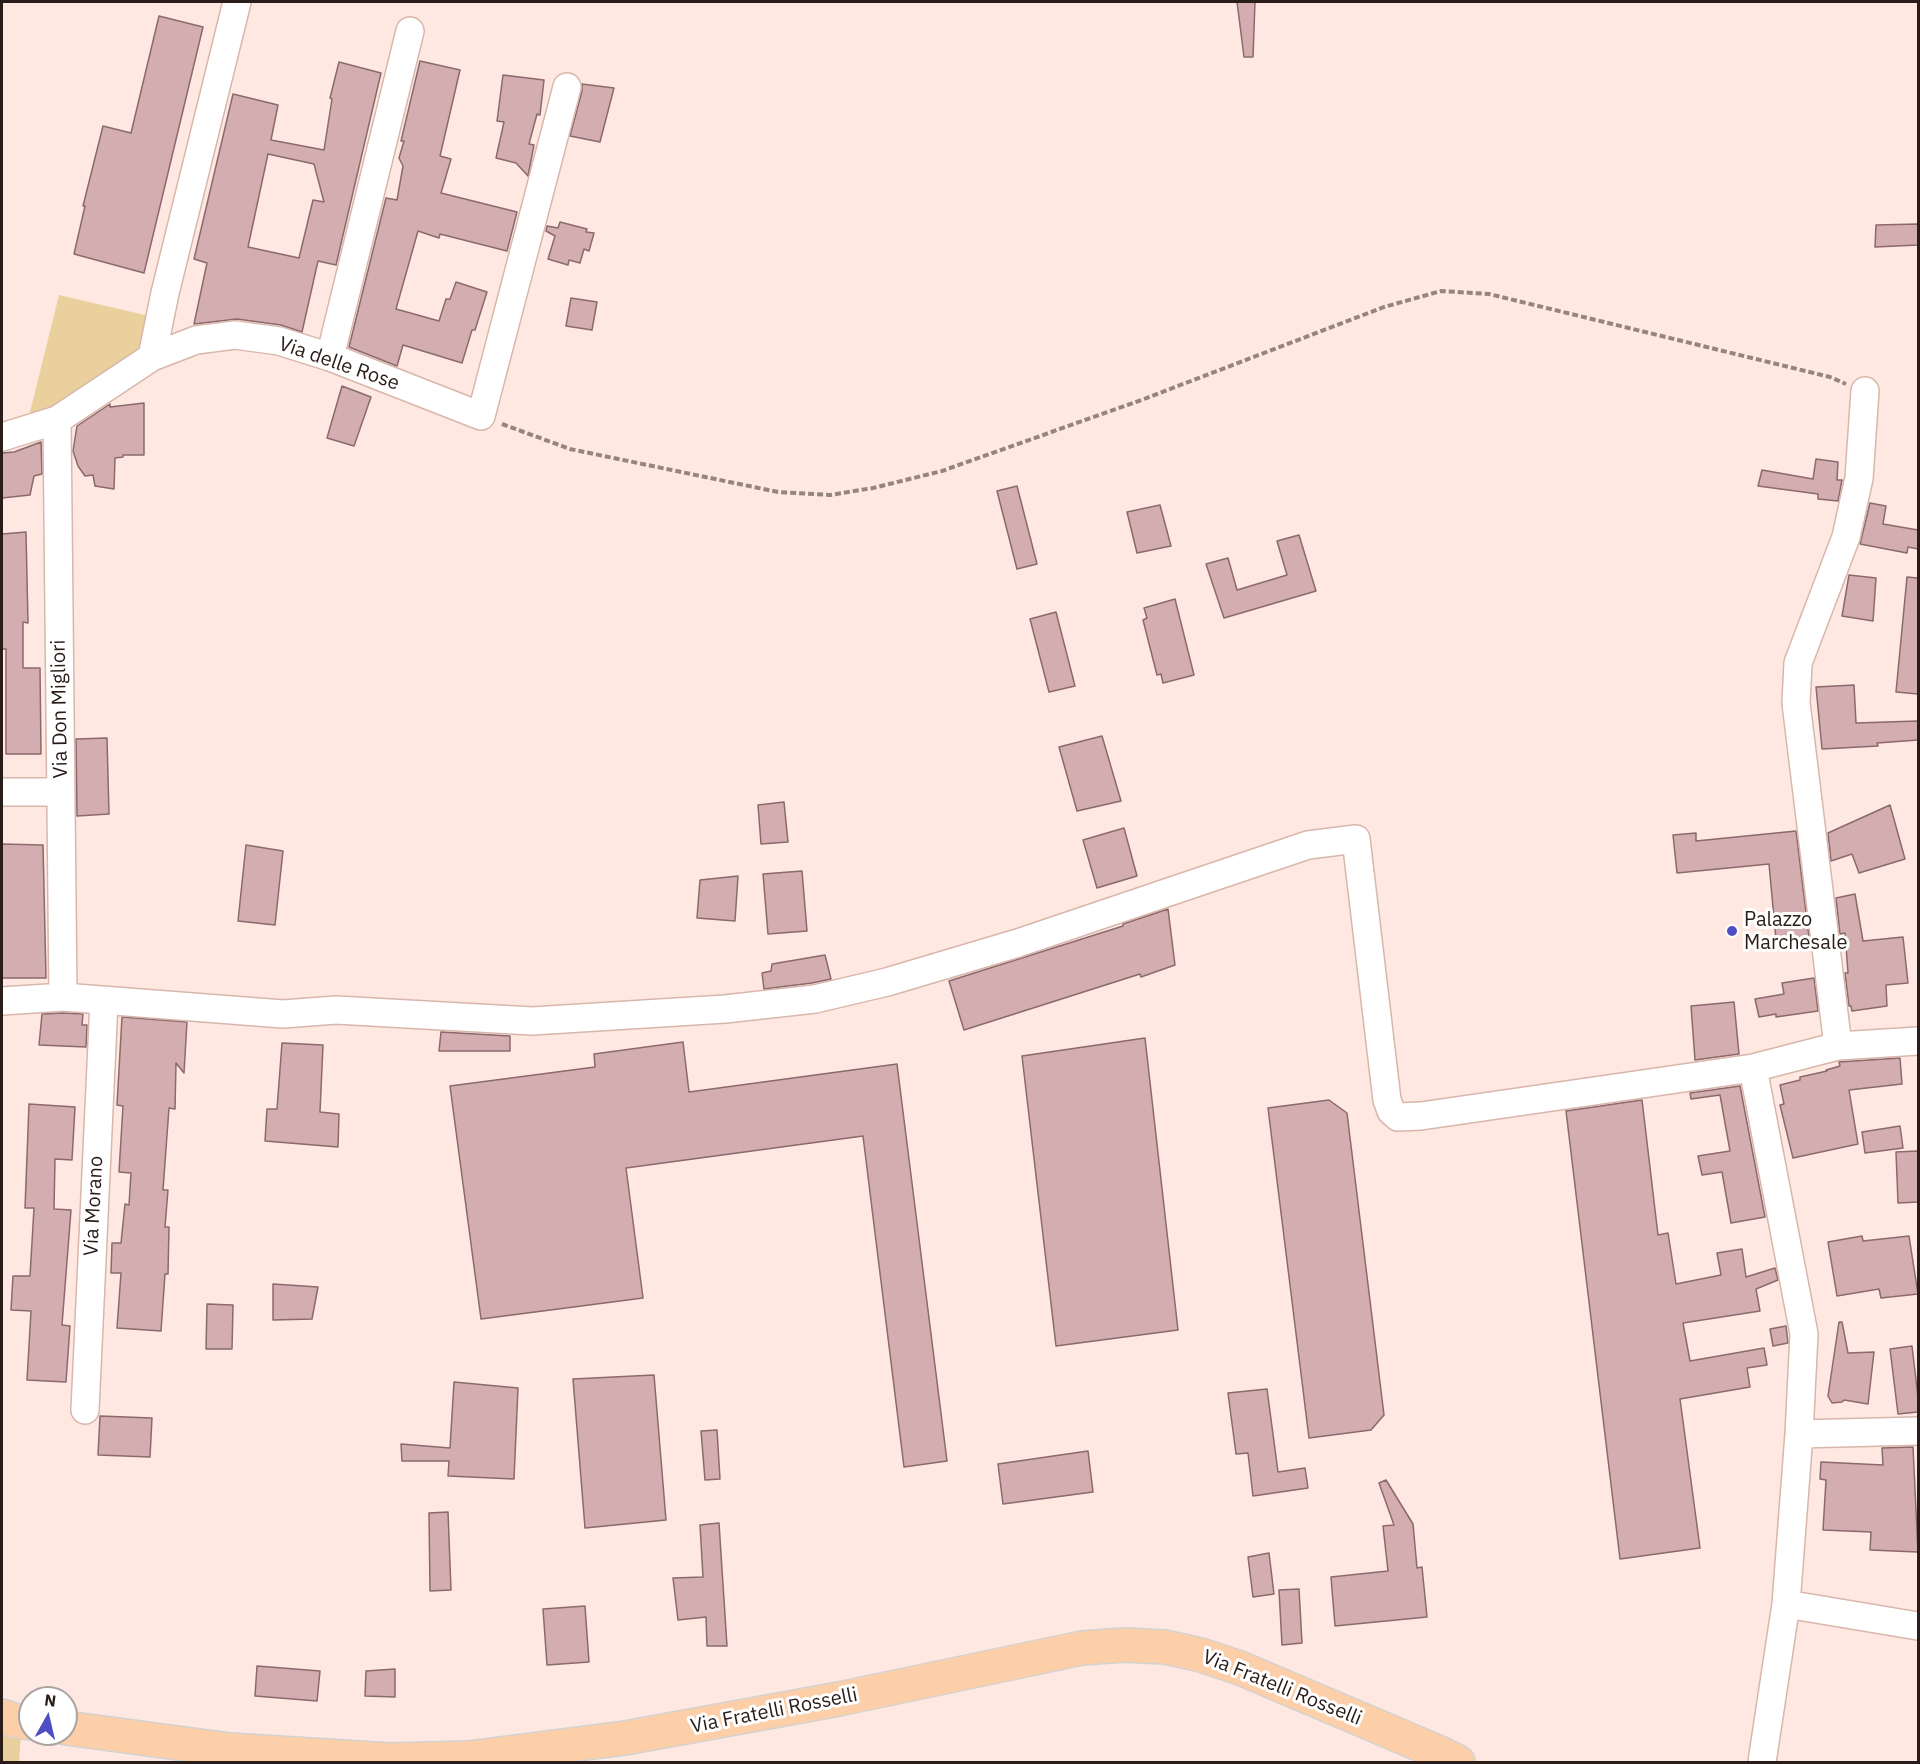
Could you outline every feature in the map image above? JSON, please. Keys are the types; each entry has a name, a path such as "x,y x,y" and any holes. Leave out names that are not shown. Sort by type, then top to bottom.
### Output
{"main road":[{"name":"Via Fratelli Rosselli","path":"78,1730 230,1750 325,1759 468,1758 625,1738 839,1699 1082,1648 1124,1645 1174,1649 1240,1668 1440,1752 1458,1762"},
{"path":"2,1716 18,1721"}],"street":[{"path":"152,357 165,293 237,2"},
{"path":"330,357 410,31"},
{"path":"481,416 567,87"},
{"name":"Via delle Rose","path":"2,437 57,420 152,357 196,340 235,334 279,341 330,357 481,416"},
{"path":"1839,1046 1796,703 1798,663 1846,537 1859,478 1865,391"},
{"name":"Via Don Migliori","path":"57,420 63,997"},
{"path":"2,792 60,792"},
{"path":"2,1002 63,997 283,1014 336,1010 532,1021 725,1009 815,999 887,982 1018,943 1308,845 1356,838 1387,1100 1391,1111 1398,1117 1421,1116 1753,1068 1839,1046 1918,1041"},
{"name":"Via Morano","path":"85,1410 104,1001"},
{"path":"1753,1068 1804,1334 1786,1604 1762,1762"},
{"path":"1799,1434 1918,1431"},
{"path":"1786,1604 1918,1626"}],"path":[{"path":"481,416 570,449 778,492 830,495 873,488 942,471 1144,399 1384,307 1441,291 1489,294 1830,377 1865,391"}],"shaded area":[{"path":"59,295 149,316 136,352 99,383 28,420"},
{"path":"2,1727 18,1733 18,1746 20,1746 19,1762 2,1762"}],"building":[{"path":"1237,2 1255,2 1253,57 1244,57"},
{"path":"159,16 203,27 144,273 74,254 85,206 83,206 103,126 131,133"},
{"path":"420,61 460,70 440,156 451,159 441,193 517,212 507,251 440,234 439,238 418,231 396,309 439,321 446,299 450,299 456,282 487,292 462,363 403,345 397,366 349,347 386,198 397,200 403,166 399,158 404,141 401,141"},
{"path":"339,62 381,73 336,265 318,261 302,332 281,325 237,319 194,324 207,263 194,259 233,94 278,105 271,140 324,150 332,99 330,98","holes":["268,154 314,164 324,202 313,200 299,258 248,247"]},
{"path":"503,75 544,80 540,115 537,114 529,144 534,145 528,176 516,163 496,158 504,122 497,121"},
{"path":"582,84 614,88 600,142 570,136"},
{"path":"560,222 594,233 589,251 584,249 580,263 569,260 568,265 548,259 555,236 546,231 547,226 558,228"},
{"path":"1918,224 1918,245 1875,247 1876,225"},
{"path":"571,298 597,302 592,330 566,326"},
{"path":"342,386 371,397 354,446 327,438"},
{"path":"144,403 144,455 123,455 123,457 115,458 114,489 95,486 93,475 85,476 78,466 73,451 77,426 110,404 110,407"},
{"path":"41,442 42,474 34,476 30,495 2,498 2,453 14,452"},
{"path":"1816,459 1838,462 1837,480 1842,480 1838,501 1818,499 1818,494 1758,486 1762,470 1813,479"},
{"path":"1017,486 1037,564 1017,569 997,491"},
{"path":"1870,503 1886,506 1883,524 1918,530 1918,549 1908,547 1907,553 1860,544"},
{"path":"1160,505 1171,546 1137,553 1127,512"},
{"path":"26,532 28,623 23,622 23,668 40,668 41,754 6,754 6,649 2,649 2,534"},
{"path":"1299,535 1316,591 1224,618 1206,564 1228,558 1237,590 1287,575 1277,541"},
{"path":"1849,575 1876,578 1873,621 1842,616"},
{"path":"1907,577 1918,578 1918,694 1896,692"},
{"path":"1175,599 1194,675 1163,683 1161,674 1157,675 1143,620 1147,618 1144,608"},
{"path":"1056,612 1075,686 1049,692 1030,619"},
{"path":"1854,685 1856,723 1918,721 1918,740 1877,743 1878,746 1822,749 1816,687"},
{"path":"1102,736 1121,801 1077,811 1059,747"},
{"path":"107,738 109,814 77,816 76,739"},
{"path":"784,802 788,842 761,844 758,805"},
{"path":"1890,805 1905,859 1859,873 1852,854 1831,861 1828,833"},
{"path":"1124,828 1137,876 1097,888 1083,840"},
{"path":"1796,831 1809,937 1776,940 1769,864 1677,873 1673,835 1696,833 1696,841"},
{"path":"2,844 43,845 46,978 2,978"},
{"path":"246,845 283,851 275,925 238,921"},
{"path":"802,871 807,931 768,934 763,874"},
{"path":"738,876 735,921 697,918 700,880"},
{"path":"1855,894 1863,941 1903,937 1908,983 1886,985 1887,1006 1852,1011 1849,1006 1845,973 1848,973 1845,933 1840,934 1836,898"},
{"path":"1168,909 1175,965 964,1030 949,981 1123,926 1123,924"},
{"path":"825,955 831,979 764,989 762,973 771,971 772,964"},
{"path":"1814,978 1818,1011 1759,1017 1755,999 1784,994 1782,983"},
{"path":"1734,1002 1739,1054 1695,1060 1691,1006"},
{"path":"42,1014 83,1014 82,1025 87,1025 86,1047 39,1045"},
{"path":"122,1017 187,1022 184,1073 176,1063 175,1109 169,1108 163,1190 168,1190 165,1227 169,1227 168,1274 165,1274 161,1331 117,1328 121,1273 111,1273 112,1243 121,1243 125,1204 129,1205 131,1173 119,1172 123,1106 117,1105"},
{"path":"441,1032 510,1036 510,1051 439,1051"},
{"path":"1145,1038 1178,1330 1056,1346 1022,1056"},
{"path":"683,1042 689,1092 897,1064 947,1461 904,1467 863,1136 626,1168 643,1298 481,1319 450,1086 595,1067 594,1054"},
{"path":"282,1043 323,1045 320,1112 339,1114 338,1147 265,1141 267,1109 277,1109"},
{"path":"1900,1058 1902,1084 1849,1090 1858,1144 1793,1158 1780,1105 1784,1104 1780,1085 1840,1066 1839,1062"},
{"path":"1740,1086 1765,1217 1731,1223 1722,1172 1702,1175 1698,1156 1730,1151 1720,1095 1691,1099 1690,1093"},
{"path":"1329,1100 1347,1113 1384,1415 1371,1430 1309,1438 1268,1108"},
{"path":"1642,1100 1658,1235 1668,1233 1676,1284 1721,1275 1717,1253 1742,1249 1746,1277 1775,1268 1778,1280 1756,1289 1760,1311 1683,1323 1690,1361 1764,1348 1767,1365 1747,1368 1750,1387 1680,1399 1700,1548 1620,1559 1566,1111"},
{"path":"29,1104 75,1107 72,1160 55,1159 54,1209 71,1210 62,1325 70,1326 66,1382 27,1380 31,1311 11,1310 13,1276 30,1276 34,1208 25,1208"},
{"path":"1900,1126 1903,1148 1865,1153 1862,1132"},
{"path":"1918,1151 1918,1202 1898,1203 1896,1152"},
{"path":"1862,1236 1863,1241 1909,1236 1918,1294 1881,1298 1879,1289 1837,1296 1828,1242"},
{"path":"273,1284 318,1287 312,1319 273,1320"},
{"path":"207,1304 233,1305 232,1349 206,1349"},
{"path":"1839,1322 1842,1322 1848,1353 1874,1352 1868,1404 1844,1400 1832,1403 1828,1396"},
{"path":"1786,1326 1788,1343 1773,1346 1770,1329"},
{"path":"1912,1346 1918,1412 1898,1414 1890,1349"},
{"path":"654,1375 666,1520 585,1528 573,1379"},
{"path":"454,1382 518,1388 514,1479 448,1476 449,1461 402,1461 401,1444 450,1448"},
{"path":"1267,1389 1278,1472 1305,1468 1308,1488 1253,1496 1248,1453 1236,1454 1228,1393"},
{"path":"100,1416 152,1418 150,1457 98,1455"},
{"path":"717,1430 720,1479 705,1480 701,1431"},
{"path":"1913,1447 1918,1552 1870,1550 1871,1532 1823,1530 1826,1480 1820,1479 1821,1462 1883,1465 1882,1448"},
{"path":"1088,1451 1093,1492 1003,1504 998,1464"},
{"path":"1386,1480 1413,1524 1417,1568 1422,1567 1427,1617 1335,1626 1331,1577 1388,1571 1383,1526 1394,1525 1379,1483"},
{"path":"448,1512 451,1590 430,1591 429,1513"},
{"path":"719,1523 727,1646 707,1646 706,1617 678,1620 673,1578 703,1577 700,1525"},
{"path":"1269,1553 1274,1594 1253,1597 1248,1557"},
{"path":"1299,1589 1302,1643 1282,1645 1279,1590"},
{"path":"585,1606 589,1662 547,1665 543,1609"},
{"path":"257,1666 320,1671 317,1701 255,1696"},
{"path":"395,1669 395,1697 365,1696 366,1671"}],"place":[{"name":"Palazzo Marchesale","path":"1732,931"}]}
